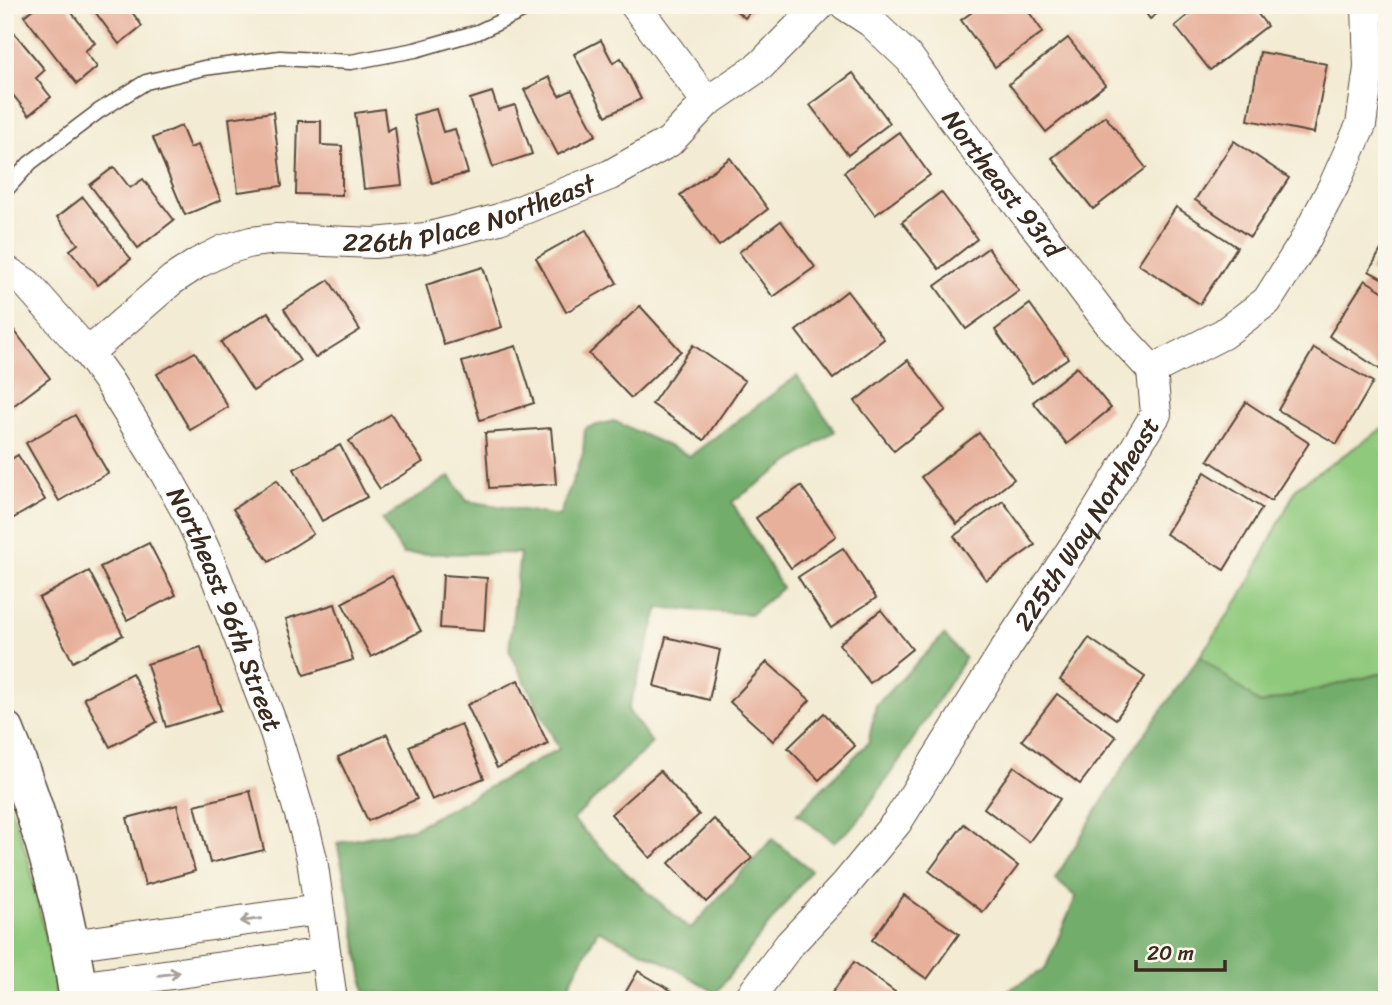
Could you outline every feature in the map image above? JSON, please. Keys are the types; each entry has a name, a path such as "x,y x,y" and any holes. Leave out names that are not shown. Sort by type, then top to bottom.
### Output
{"street":[{"path":"635,5 708,102"},
{"name":"226th Place Northeast","path":"88,353 172,280 224,250 251,242 277,239 374,243 426,238 499,219 610,175 669,142 708,102 760,66 820,5"},
{"name":"Northeast 93rd","path":"845,5 871,22 910,59 979,155 1112,327 1152,370"},
{"path":"1152,370 1223,334 1267,301 1303,244 1361,125 1369,68 1367,5"},
{"name":"Northeast 96th Street","path":"5,270 27,284 88,353 165,473 189,516 217,579 275,732 307,840 332,1000"},
{"name":"225th Way Northeast","path":"748,1000 789,945 846,884 897,822 1006,648 1089,524 1156,414 1152,370"},
{"path":"5,731 23,775 53,871 78,993 325,953"},
{"path":"69,946 318,910"}],"lane":[{"path":"5,191 30,163 99,111 146,82 204,68 280,58 351,62 415,50 478,32 535,5"}],"green space":[{"path":"797,376 835,431 732,502 782,588 751,614 659,608 628,710 652,743 573,820 625,872 690,929 772,839 811,870 716,993 666,963 598,930 561,1000 485,1000 365,992 337,843 414,828 559,749 509,650 520,553 403,554 382,520 450,476 467,501 559,516 583,454 585,428 614,421 690,456"},
{"path":"1387,422 1387,672 1260,704 1200,656 1247,587 1297,487 1383,428"},
{"path":"944,635 965,658 856,824 834,842 797,814 868,743 876,705"},
{"path":"1200,656 1260,704 1387,672 1387,1000 992,1000 1045,969 1076,897 1055,879 1136,746"},
{"path":"5,790 28,858 57,1000 5,1000"}],"building":[{"path":"38,5 66,5 95,43 85,51 97,67 77,84 24,16"},
{"path":"90,5 127,5 142,26 119,44"},
{"path":"729,5 755,5 745,18"},
{"path":"982,5 1024,5 1043,32 995,67 961,20"},
{"path":"1140,5 1168,5 1150,19"},
{"path":"1200,5 1251,5 1267,26 1210,70 1175,26"},
{"path":"12,30 45,70 36,78 51,97 29,115 5,85 5,35"},
{"path":"1068,38 1105,85 1046,132 1009,84"},
{"path":"601,40 613,63 621,58 641,99 606,116 574,54"},
{"path":"1260,52 1327,64 1314,133 1248,120"},
{"path":"853,73 890,123 848,155 810,105"},
{"path":"549,77 559,96 572,90 596,135 558,155 524,90"},
{"path":"492,92 498,110 515,105 532,154 493,167 470,99"},
{"path":"384,109 387,131 395,127 402,185 364,189 355,113"},
{"path":"436,109 443,132 455,129 468,173 432,183 413,115"},
{"path":"273,112 282,186 238,192 229,118"},
{"path":"1105,116 1146,168 1093,209 1052,158"},
{"path":"298,121 321,121 321,145 342,146 342,195 296,194"},
{"path":"181,126 190,148 198,145 221,200 185,215 153,138"},
{"path":"899,132 930,175 875,215 844,172"},
{"path":"1234,141 1289,178 1250,237 1195,200"},
{"path":"730,158 768,209 719,246 680,195"},
{"path":"114,167 130,188 143,179 174,220 138,248 90,185"},
{"path":"941,192 977,239 939,269 902,222"},
{"path":"83,197 131,259 98,285 70,250 78,244 57,217"},
{"path":"1176,207 1237,247 1200,304 1138,264"},
{"path":"781,221 815,267 773,297 739,252"},
{"path":"586,230 617,283 566,312 536,258"},
{"path":"1387,239 1387,281 1369,271"},
{"path":"988,248 1019,291 966,329 935,286"},
{"path":"483,267 502,327 444,345 426,285"},
{"path":"329,280 360,330 315,358 284,309"},
{"path":"1365,280 1387,294 1387,374 1329,336"},
{"path":"847,291 884,339 833,379 796,331"},
{"path":"1030,304 1068,358 1032,383 995,330"},
{"path":"640,306 681,351 631,398 589,354"},
{"path":"268,312 300,361 253,391 221,342"},
{"path":"14,330 50,378 5,412 5,337"},
{"path":"693,345 745,381 704,440 652,404"},
{"path":"516,346 534,403 480,420 462,362"},
{"path":"1314,348 1373,382 1337,444 1278,410"},
{"path":"195,352 228,407 190,430 157,374"},
{"path":"908,360 946,410 894,451 855,401"},
{"path":"1077,367 1111,408 1067,444 1033,402"},
{"path":"1246,402 1309,443 1271,501 1208,460"},
{"path":"391,414 423,462 380,489 349,441"},
{"path":"75,415 108,473 59,501 26,443"},
{"path":"551,428 556,484 489,488 485,433"},
{"path":"979,433 1014,479 957,524 921,477"},
{"path":"340,445 367,497 322,521 294,469"},
{"path":"18,455 45,500 5,523 5,463"},
{"path":"1205,472 1262,508 1224,570 1166,534"},
{"path":"277,480 313,534 269,562 233,509"},
{"path":"801,486 836,536 791,568 756,518"},
{"path":"1003,501 1035,545 986,580 954,536"},
{"path":"149,543 176,595 127,620 100,567"},
{"path":"843,548 876,598 831,628 798,577"},
{"path":"89,571 123,635 73,662 39,598"},
{"path":"443,575 487,578 484,631 440,628"},
{"path":"392,576 421,631 371,657 342,603"},
{"path":"335,604 353,660 304,675 286,619"},
{"path":"881,610 912,649 870,683 839,644"},
{"path":"666,637 720,650 709,700 654,686"},
{"path":"1089,638 1145,677 1116,719 1060,680"},
{"path":"201,647 221,710 166,727 147,664"},
{"path":"767,662 810,700 773,741 730,702"},
{"path":"132,673 157,722 110,747 84,698"},
{"path":"518,680 548,744 497,768 467,705"},
{"path":"1057,694 1116,737 1080,784 1022,740"},
{"path":"824,713 855,746 819,780 788,748"},
{"path":"461,724 484,778 432,800 409,746"},
{"path":"387,734 417,799 368,821 338,757"},
{"path":"1014,766 1060,799 1029,842 984,808"},
{"path":"660,771 699,815 650,858 611,814"},
{"path":"250,791 264,850 210,863 195,805"},
{"path":"177,805 195,871 145,885 127,818"},
{"path":"714,819 752,858 706,902 669,863"},
{"path":"964,824 1018,866 983,912 929,871"},
{"path":"904,895 959,934 927,979 872,940"},
{"path":"854,962 906,1000 827,1000"},
{"path":"638,971 682,997 681,1000 621,1000"}]}
